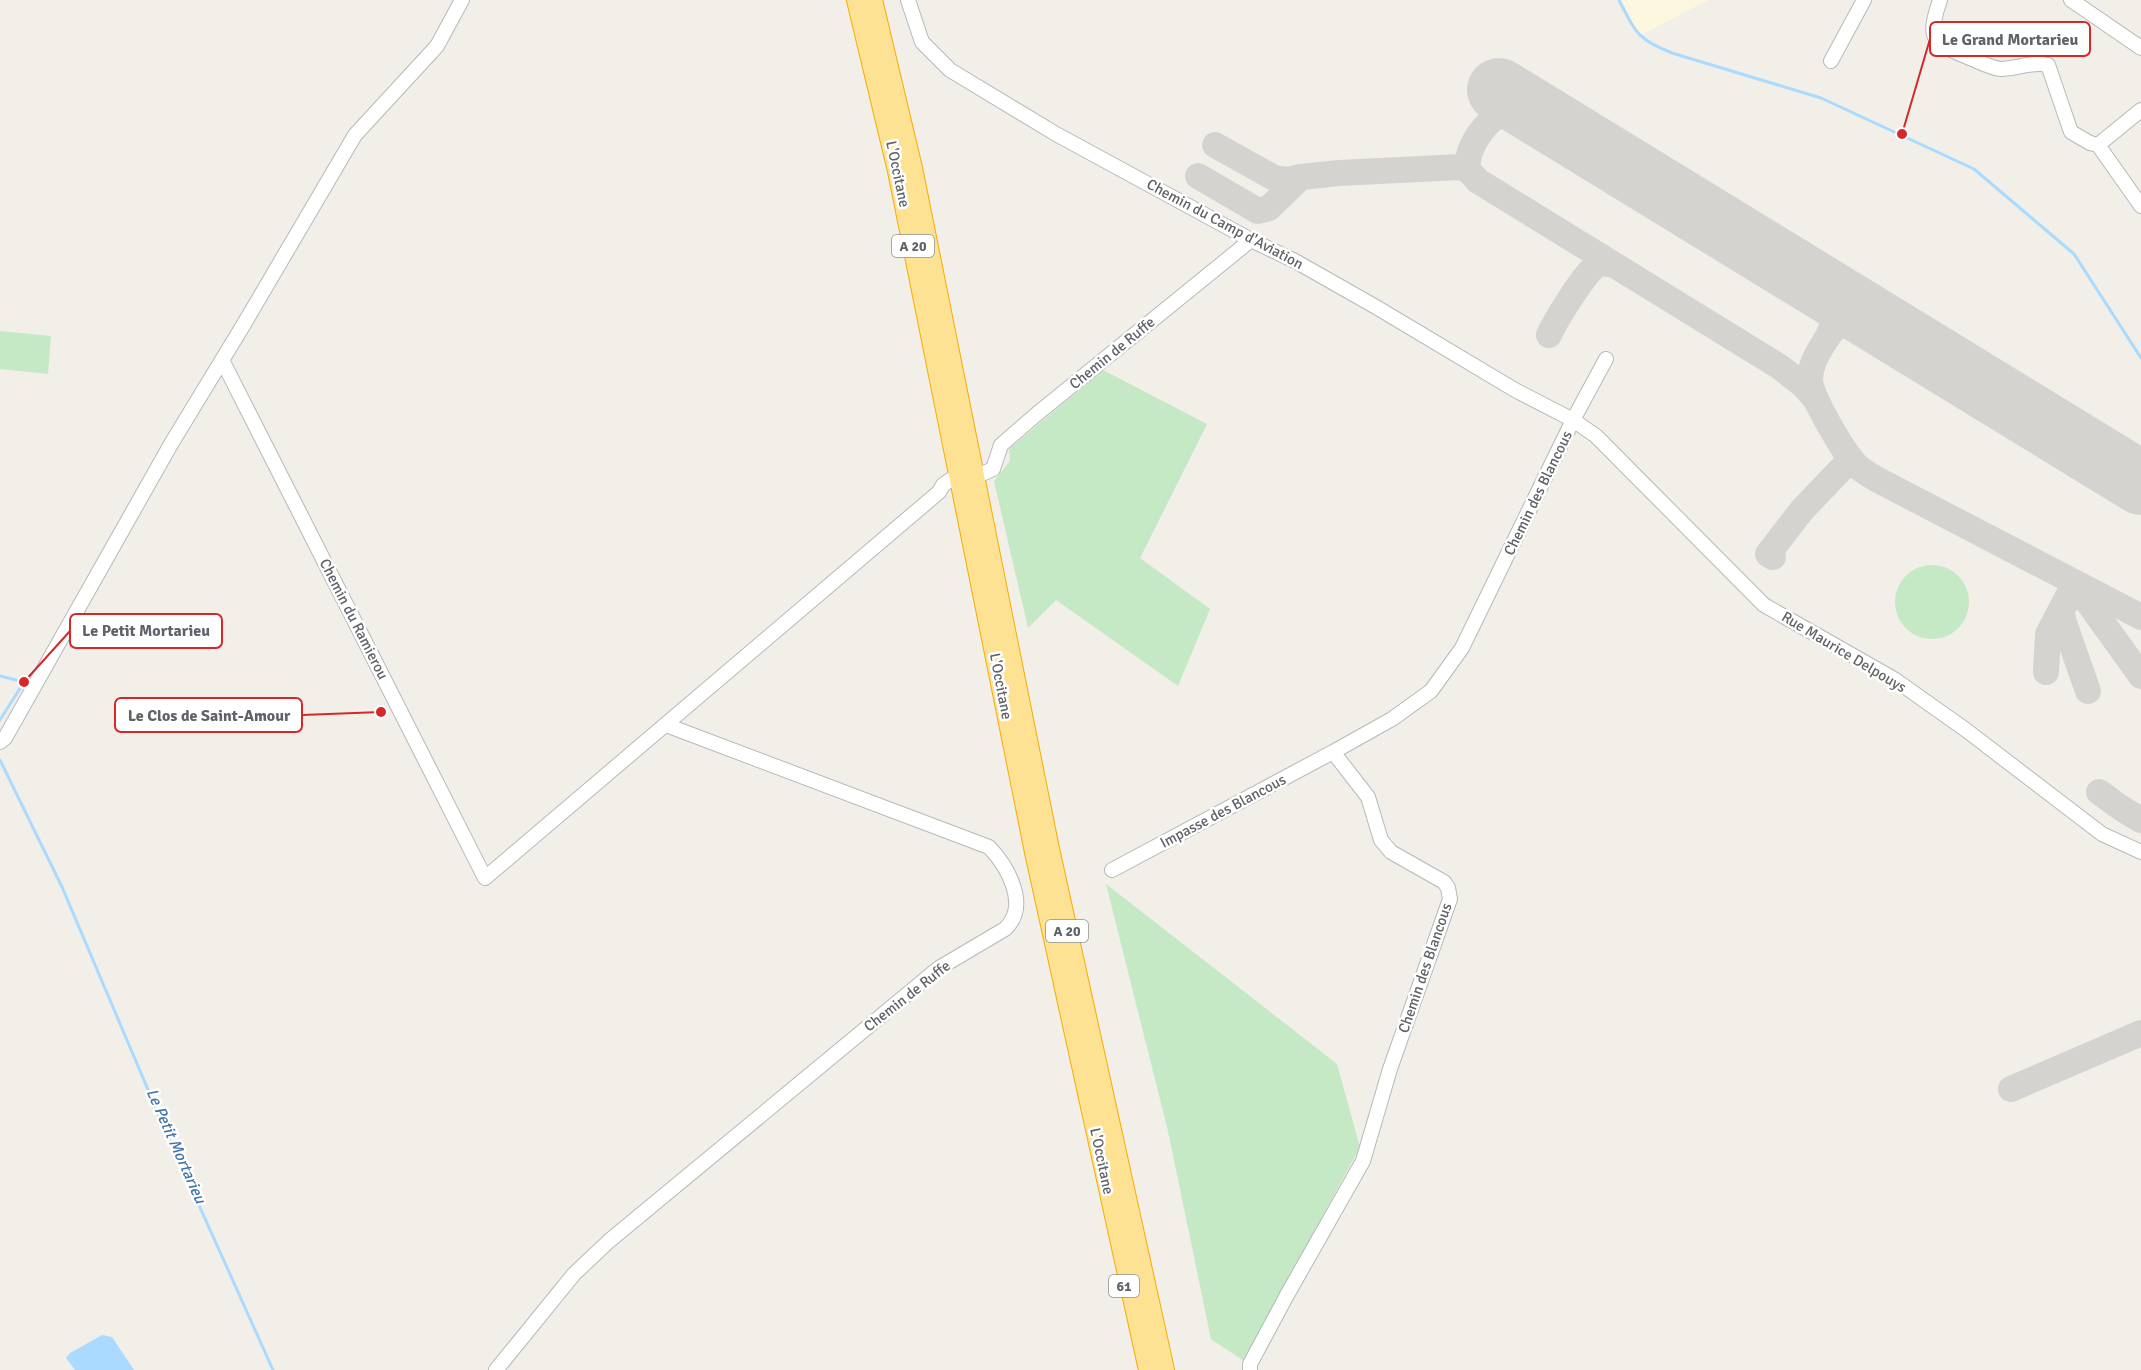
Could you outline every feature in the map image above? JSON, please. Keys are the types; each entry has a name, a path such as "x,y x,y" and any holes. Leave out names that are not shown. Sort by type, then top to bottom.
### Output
{"highway":[{"name":"L'Occitane","path":"857,0 898,171 1035,852 1149,1370"},
{"name":"L'Occitane","path":"872,0 912,168 1047,838 1164,1370"},
{"name":"61","path":"1111,1201 1139,1370"},
{"name":"61","path":"1133,1230 1173,1370"}],"street":[{"path":"2,740 171,444 355,135 437,46 462,0"},
{"name":"Chemin du Camp d'Aviation","path":"908,0 922,42 950,70 1056,134 1305,267 1515,390 1573,420"},
{"path":"1831,61 1864,0"},
{"path":"1940,0 1932,28 1935,38 1942,46 1999,69 2039,63 2048,64 2071,132 2098,145 2141,207"},
{"path":"2071,0 2141,48"},
{"path":"2098,145 2141,110"},
{"name":"Chemin de Ruffe","path":"984,473 993,469 1001,445 1251,240"},
{"name":"Chemin des Blancous","path":"1250,1370 1250,1364 1287,1295 1364,1161 1390,1069 1450,899 1444,882 1391,852 1382,840 1368,797 1333,752 1392,719 1431,691 1462,648 1573,420 1606,359"},
{"name":"Chemin du Ramierou","path":"222,360 485,878 666,725"},
{"name":"Rue Maurice Delpouys","path":"1573,420 1596,436 1764,604 1894,679 1966,730 2102,834 2141,852"},
{"path":"666,725 939,492 950,480"},
{"name":"Chemin de Ruffe","path":"496,1370 573,1274 609,1241 939,968 1005,929 1011,924 1015,914 1016,902 1009,873 1002,860 989,847 666,725"},
{"name":"Impasse des Blancous","path":"1112,870 1333,752"}],"shaded area":[{"path":"1621,0 1708,0 1639,36"}],"green space":[{"path":"0,331 51,336 48,374 0,369"},
{"path":"1103,370 1207,424 1140,558 1210,609 1178,686 1056,600 1028,628 994,481 1010,461 1009,449"},
{"path":"1925,565 1939,565 1953,571 1963,581 1969,595 1967,616 1953,633 1939,639 1925,639 1911,633 1901,623 1895,609 1895,595 1901,581 1911,571"},
{"path":"1106,884 1337,1064 1360,1147 1244,1361 1211,1339 1168,1131"}],"water":[{"path":"102,1335 112,1337 134,1370 75,1370 66,1358 70,1353"}],"waterway":[{"path":"1619,0 1639,34 1660,48 1821,98 1974,169 2074,254 2141,358"},
{"name":"Le Petit Mortarieu","path":"0,676 24,682 0,720"},
{"name":"Le Petit Mortarieu","path":"0,760 62,887 163,1125 273,1370"}],"taxiway":[{"path":"1562,129 1530,112 1518,110 1499,115 1482,130 1475,140 1468,160 1468,170 1478,181 1780,367 1803,385 1817,401"},
{"path":"1215,145 1274,178 1288,180 1301,177"},
{"path":"1198,176 1258,211 1269,208 1301,177 1460,167 1468,170"},
{"path":"1549,335 1571,297 1592,269 1602,264 1616,266"},
{"path":"1818,285 1832,310 1833,322 1828,336"},
{"path":"1906,339 1878,322 1866,317 1855,316 1841,322 1833,330 1813,363 1810,380 1816,399 1836,437 1856,465 1880,481 2141,617"},
{"path":"1773,557 1768,554 1802,510 1846,464 1847,457 1844,449"},
{"path":"2046,672 2048,634 2075,583"},
{"path":"2076,589 2141,676"},
{"path":"2065,603 2062,612 2063,620 2088,691"},
{"path":"2099,792 2141,820"},
{"path":"2011,1089 2141,1033"}],"runway":[{"path":"1499,90 2141,483"}],"place":[{"name":"Le Grand Mortarieu","path":"1902,134"},
{"name":"Le Petit Mortarieu","path":"24,682"},
{"name":"Le Clos de Saint-Amour","path":"381,712"}]}
